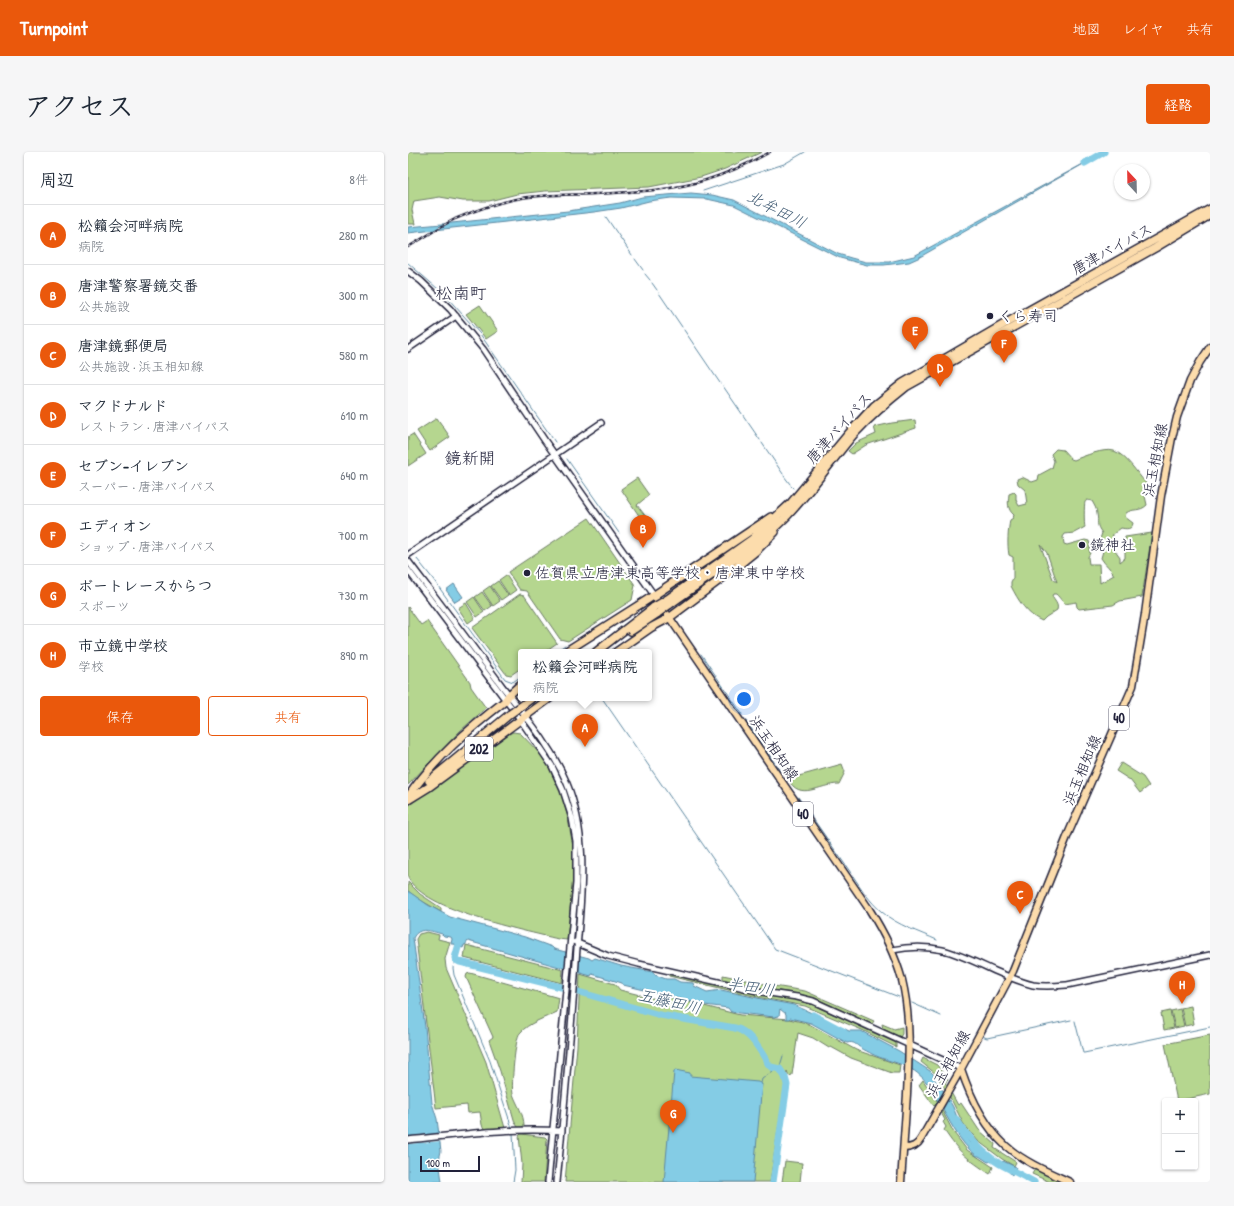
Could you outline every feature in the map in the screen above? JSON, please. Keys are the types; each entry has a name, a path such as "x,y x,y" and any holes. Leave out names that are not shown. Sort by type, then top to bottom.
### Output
{"highway":[{"name":"唐津バイパス","path":"794,504 850,432 874,406 903,383 1006,323 1210,209"},
{"name":"唐津バイパス","path":"602,649 709,573 794,504 877,410 906,387 1155,248 1210,215"},
{"path":"570,649 794,504"},
{"path":"620,649 652,627 669,618 756,551 788,519 794,504"},
{"name":"202","path":"408,799 429,770 472,726 507,698 518,687"},
{"name":"202","path":"408,799 510,714 528,701"},
{"name":"202","path":"408,799 429,787 546,701"}],"main road":[{"name":"浜玉相知線","path":"904,1148 916,1146 961,1069 1010,977 1068,836 1133,686 1142,637 1161,496 1172,438 1181,405 1190,382 1200,362 1210,347"},
{"name":"浜玉相知線","path":"654,595 869,908 892,950 902,979 909,1023 908,1079 901,1182"},
{"path":"961,1069 970,1093 989,1127 996,1136 1013,1151 1038,1167 1070,1182"}],"street":[{"path":"408,271 437,296 456,316 483,349 555,455 654,595"},
{"path":"408,349 456,316"},
{"path":"408,555 601,423"},
{"path":"408,561 507,698"},
{"path":"408,570 522,717 543,738 555,759 566,784 577,816 582,851 582,878 575,942 566,995 548,1182"},
{"path":"557,1182 574,997 575,942"},
{"path":"575,942 608,956 639,964 762,992 808,1000 909,1047 961,1069"},
{"path":"892,950 918,947 942,949 961,955 1010,977 1033,985 1044,986 1067,985 1210,955"},
{"path":"408,1140 518,1130 562,1131"}],"green space":[{"path":"408,152 762,152 725,169 701,177 649,187 545,191 517,194 489,201 463,201 440,197 414,201 412,210 415,224 408,224"},
{"path":"480,305 498,331 486,339 466,314"},
{"path":"437,418 450,437 430,451 417,431"},
{"path":"915,420 916,428 866,445 852,454 848,451 856,443 876,434 874,427"},
{"path":"413,434 426,454 408,466 408,437"},
{"name":"鏡神社","path":"1056,449 1063,450 1071,459 1074,460 1100,451 1114,451 1127,460 1145,482 1147,486 1145,496 1147,505 1126,513 1125,517 1133,523 1131,527 1125,529 1121,528 1113,534 1112,546 1120,557 1120,562 1125,558 1125,537 1152,533 1142,597 1120,601 1113,605 1079,609 1076,602 1064,603 1056,594 1053,594 1052,596 1057,604 1057,610 1042,621 1027,611 1020,602 1011,586 1013,578 1013,557 1009,555 1008,538 1010,520 1014,515 1009,508 1009,494 1014,492 1016,494 1016,500 1019,506 1027,504 1025,490 1018,484 1017,479 1022,477 1032,482 1038,480 1039,475 1052,468 1054,461 1051,454","holes":["1087,500 1092,501 1097,512 1098,525 1102,533 1100,539 1103,551 1101,558 1114,575 1100,583 1099,564 1089,564 1089,541 1085,540 1067,545 1064,544 1063,537 1065,534 1074,533 1085,527 1084,507","1040,544 1047,553 1057,582 1053,579"]},
{"path":"637,478 649,495 637,505 647,518 642,520 621,489"},
{"path":"589,518 635,585 632,600 568,641 560,639 527,591 520,590 508,572"},
{"path":"506,575 516,590 509,595 499,580"},
{"path":"498,581 508,595 501,600 491,586"},
{"path":"490,586 500,601 493,606 483,591"},
{"path":"482,592 492,606 485,611 475,597"},
{"path":"520,594 524,595 557,643 548,649 518,649 518,670 511,675 506,674 472,628"},
{"path":"474,597 484,612 477,617 467,602"},
{"path":"466,603 475,618 468,623 458,608"},
{"path":"408,607 421,625 427,621 470,682 471,687 486,708 460,731 408,785"},
{"path":"513,732 520,733 543,757 559,787 567,814 573,846 574,867 567,940 476,918 434,900 418,890 408,878 408,806 488,748"},
{"path":"1121,763 1143,777 1149,786 1140,793 1130,780 1116,771"},
{"path":"842,764 845,772 839,784 804,791 793,786 788,779"},
{"path":"408,882 420,894 441,908 441,912 408,891"},
{"path":"427,932 439,935 438,939 450,942 445,959 446,968 486,1062 505,1128 485,1130 482,1125 480,1112 468,1113 467,1105 436,1108 416,939 419,934"},
{"path":"466,945 563,970 562,983 464,958"},
{"path":"668,972 761,995 795,999 813,1005 896,1043 896,1047 862,1030 805,1006 762,998 669,976"},
{"path":"470,973 559,998 557,1012 527,1026 518,1036 514,1062 513,1094 524,1122 524,1126 519,1128 515,1123 500,1071 489,1040 493,1037 466,977 467,974"},
{"path":"580,974 615,984 620,990 656,999 660,995 740,1015 789,1019 807,1023 856,1050 900,1065 899,1073 892,1073 851,1058 831,1047 829,1048 813,1038 798,1033 792,1075 789,1076 787,1071 770,1182 565,1182 577,1046"},
{"path":"723,975 805,991 874,1021 872,1024 814,998 799,994 765,989 723,979"},
{"path":"1191,1006 1194,1024 1185,1026 1181,1008"},
{"path":"1180,1009 1184,1026 1175,1028 1171,1011"},
{"path":"1170,1011 1174,1028 1164,1030 1161,1013"},
{"path":"882,1024 894,1029 902,1027 902,1034 900,1037 883,1029"},
{"path":"1210,1035 1210,1094 1191,1098 1176,1098 1165,1044"},
{"path":"923,1058 937,1065 948,1080 945,1082 958,1105 961,1103 979,1130 995,1144 994,1148 1016,1162 1014,1166 978,1141 963,1123 936,1074 921,1062"},
{"path":"923,1080 937,1101 954,1133 967,1150 993,1167 990,1174 964,1155 949,1138 944,1130 946,1127 943,1122 945,1120 936,1104 934,1106 919,1085"},
{"path":"521,1134 545,1137 547,1139 544,1182 521,1182 522,1164 519,1136"},
{"path":"785,1161 802,1163 800,1182 782,1182"},
{"path":"1035,1169 1061,1182 1050,1182 1032,1174"}],"water":[{"path":"1094,158 918,258 909,262 884,265 867,265 840,258 734,205 707,199 671,198 594,212 408,233 408,227 568,211 620,203 642,197 691,193 712,195 734,200 838,254 866,262 889,262 914,256"},
{"path":"454,584 463,597 455,602 446,590"},
{"path":"408,891 428,905 450,917 525,937 554,949 592,960 595,958 621,966 653,972 655,975 666,979 693,983 694,986 707,992 721,990 794,1005 814,1014 827,1024 849,1031 861,1031 899,1051 930,1071 934,1075 933,1077 944,1091 953,1107 963,1132 970,1143 983,1149 996,1158 996,1161 1001,1163 1003,1161 1016,1167 1012,1175 1004,1166 993,1161 988,1162 971,1151 955,1130 928,1082 927,1083 914,1071 901,1064 872,1054 853,1043 847,1043 811,1023 790,1018 786,1019 786,1014 780,1009 779,1016 774,1017 731,1012 728,1008 705,1005 649,992 592,974 591,976 468,941 463,948 455,944 451,944 451,937 426,930 419,932 413,938 425,1027 432,1103 437,1119 441,1151 439,1160 442,1182 408,1182"},
{"path":"675,1070 690,1073 690,1076 758,1082 762,1084 753,1182 664,1182"}],"pier":[{"path":"441,1135 442,1141 408,1144 408,1138"}],"waterway":[{"path":"703,191 784,164 805,152"},
{"name":"北牟田川","path":"1085,163 1104,152"},
{"path":"606,217 632,255"},
{"path":"635,259 643,270"},
{"path":"408,263 445,295 480,334 555,442"},
{"path":"645,274 650,280"},
{"path":"652,283 657,290"},
{"path":"659,293 682,327"},
{"path":"684,330 720,383"},
{"path":"723,386 760,440"},
{"path":"762,443 783,474"},
{"path":"567,459 619,533"},
{"path":"784,476 790,484"},
{"path":"417,559 505,679 513,682 518,678"},
{"path":"559,649 565,645"},
{"path":"701,654 742,714"},
{"path":"604,701 775,949 899,997"},
{"path":"746,721 762,744"},
{"path":"764,747 780,771"},
{"path":"798,797 812,817"},
{"path":"814,820 851,873"},
{"path":"853,876 870,899 888,917 908,928 937,940"},
{"name":"五藤田川","path":"461,937 455,958 460,962 561,987 660,1015 741,1030 751,1038 769,1065 780,1069 785,1077 787,1085 773,1182"},
{"path":"455,958 453,968 454,975 490,1061 512,1128"},
{"path":"912,1003 941,1016"},
{"name":"半田川","path":"813,1015 843,1031"},
{"path":"982,1036 987,1038 1071,1020"},
{"path":"1075,1021 1083,1053 1210,1027"},
{"name":"五藤田川","path":"761,1083 762,1079 780,1066 783,1056"},
{"name":"半田川","path":"956,1119 970,1138 987,1155 1000,1164 1034,1182"},
{"path":"513,1133 515,1170 513,1182"}],"railway":[{"path":"408,247 455,219 479,209 505,202 540,196 637,192 679,187 723,174 770,152"}],"place":[{"name":"くら寿司","path":"990,316"},
{"name":"セブン-イレブン","path":"915,350"},
{"name":"エディオン","path":"1004,363"},
{"name":"マクドナルド","path":"940,387"},
{"name":"鏡神社","path":"1082,545"},
{"name":"唐津警察署鏡交番","path":"643,548"},
{"name":"佐賀県立唐津東高等学校・唐津東中学校","path":"527,573"},
{"name":"松籟会河畔病院","path":"585,747"},
{"name":"唐津鏡郵便局","path":"1020,914"},
{"name":"市立鏡中学校","path":"1182,1004"},
{"name":"ボートレースからつ","path":"673,1133"}],"district":[{"name":"松南町","path":"461,293"},
{"name":"鏡新開","path":"470,458"}]}
